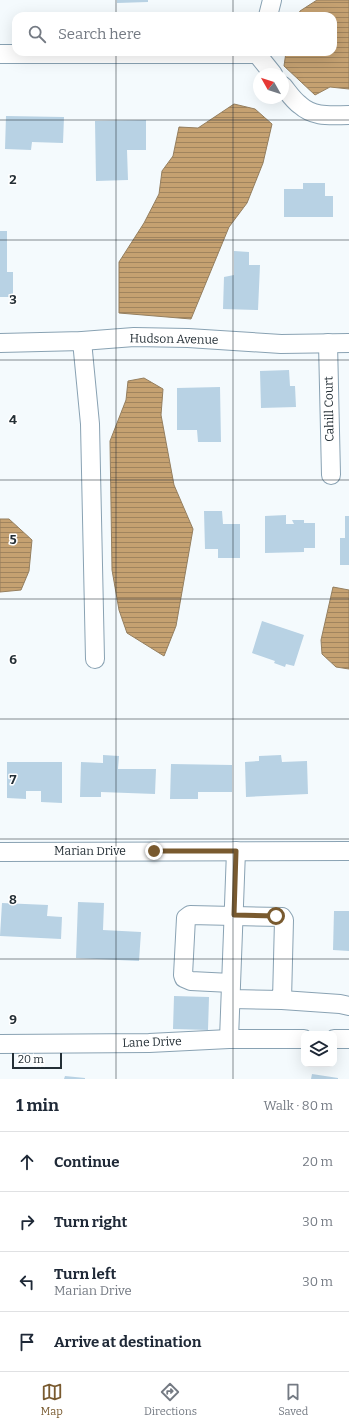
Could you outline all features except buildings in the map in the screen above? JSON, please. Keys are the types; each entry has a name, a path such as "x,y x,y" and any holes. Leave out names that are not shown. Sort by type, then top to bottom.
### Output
{"street":[{"path":"269,12 272,0"},
{"path":"0,54 12,54"},
{"path":"259,56 268,68"},
{"path":"289,93 300,105 310,112 320,115 349,116"},
{"name":"Hudson Avenue","path":"0,343 141,338 188,338 281,344 349,343"},
{"path":"82,341 90,424 95,659"},
{"name":"Cahill Court","path":"328,343 331,475"},
{"path":"229,1040 236,851"},
{"name":"Marian Drive","path":"0,852 349,851"},
{"path":"282,1000 283,918 279,916 234,915 190,915 186,918 184,978 231,991 282,1000 349,1006"},
{"name":"Lane Drive","path":"0,1044 149,1043 301,1039"},
{"path":"337,1039 349,1039"}],"shaded area":[{"path":"317,0 349,0 349,89 330,87 315,95 289,71 289,68 284,66 285,56 337,56 337,12 300,12"},
{"path":"234,104 255,109 272,124 263,163 247,203 229,227 191,319 119,313 119,262 144,223 159,194 162,171 173,156 179,127 198,128"},
{"path":"144,378 163,389 161,415 174,485 193,529 176,626 164,656 127,633 119,610 112,570 110,441 126,400 128,381"},
{"path":"0,519 9,519 32,540 29,571 21,590 0,592"},
{"path":"333,587 349,590 349,669 336,667 322,654 321,640"}],"route":[{"path":"154,851 236,851 234,915 276,916"}]}
